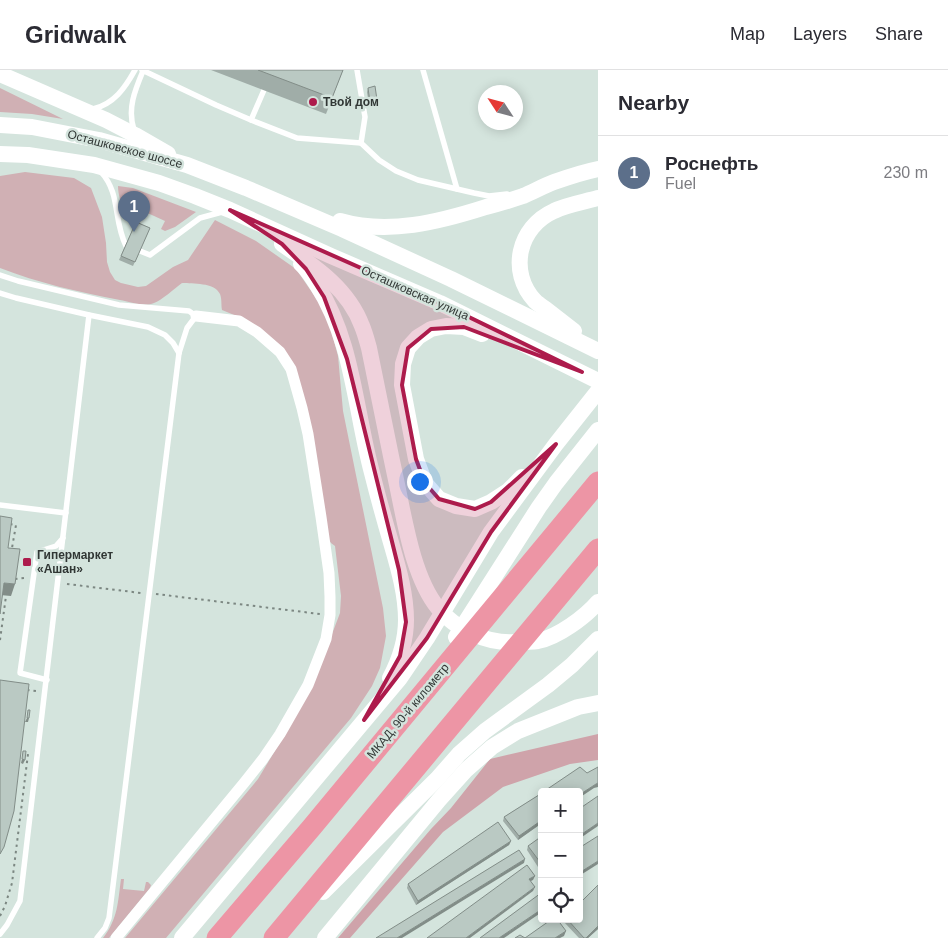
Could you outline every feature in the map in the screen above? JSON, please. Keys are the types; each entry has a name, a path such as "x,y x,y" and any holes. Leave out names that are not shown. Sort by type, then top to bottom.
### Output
{"highway":[{"name":"МКАД, 90-й километр","path":"217,938 598,482"},
{"path":"276,938 598,549"}],"main road":[{"path":"0,74 86,111 135,135 187,165"},
{"name":"Осташковское шоссе","path":"0,125 32,127 99,140 187,165 296,209"},
{"name":"Осташковское шоссе","path":"0,154 28,155 94,165 159,183 230,210"},
{"path":"296,209 346,223 367,226 408,226 463,215 523,196 555,182 598,169"},
{"path":"598,198 554,211 542,218 531,229 524,241 519,257 520,272 525,287 535,302 598,350"},
{"path":"296,209 451,279 598,350"},
{"path":"230,210 318,269 349,301 362,325 369,348 413,556 422,582 438,609 457,626 481,638 509,643 539,641 564,630 598,602"},
{"name":"Осташковская улица","path":"230,210 440,303 598,381"},
{"path":"282,244 306,269 324,297 338,328 347,359 371,470 405,601 406,622 400,656 391,676 364,720"},
{"path":"556,444 508,491 491,502 475,509 456,506 439,499 425,483 416,460 402,385 403,364 408,348 418,337 431,329 446,326 464,327 582,372"},
{"path":"182,938 400,678 427,638 492,532 556,444 598,391"},
{"path":"416,701 539,507 598,430"},
{"path":"276,938 437,779 459,754 486,731 548,685 572,665 598,639"},
{"path":"325,938 439,800 466,770 492,747 518,731 578,706 598,703"}],"street":[{"path":"116,938 264,759 308,686 326,639 330,615 329,573 313,464 302,408 291,369 280,352 257,332 239,321 196,316"}],"lane":[{"path":"86,111 100,108 117,96 136,70"},
{"path":"135,135 130,120 132,102 142,70 216,105 297,138 361,143 396,171 418,180 488,196 513,192"},
{"path":"357,70 364,117 361,143"},
{"path":"423,70 457,189"},
{"path":"251,120 264,90"},
{"path":"94,165 106,178 112,189 122,237 126,246"},
{"path":"521,190 555,182"},
{"path":"140,251 150,255 200,218 230,210"},
{"path":"0,277 119,305 189,311 196,316 187,328 179,353 109,918 105,928 97,938"},
{"path":"0,294 148,327 169,339 179,353"},
{"path":"0,934 20,901 89,315"},
{"path":"0,505 66,513"},
{"path":"47,680 20,673 37,552 56,546 63,538"}],"path":[{"path":"8,524 16,525 12,548"},
{"path":"13,579 34,577"},
{"path":"58,583 330,615"},
{"path":"0,640 6,596"},
{"path":"27,690 36,691 34,700"},
{"path":"0,916 12,882 28,748"}],"highlighted area":[{"path":"230,210 440,303 582,372 464,327 431,329 408,348 402,385 416,459 425,483 439,499 475,509 491,502 556,444 491,532 427,638 364,720 400,656 406,622 399,570 347,359 324,297 306,269 282,244"}],"shaded area":[{"path":"0,88 63,119 32,114 0,112"},
{"path":"25,172 74,178 91,188 102,217 107,262 110,272 115,280 121,283 138,287 146,286 173,267 188,260 215,220 256,241 296,269 318,301 330,326 338,356 343,411 383,608 386,636 380,668 372,686 351,718 166,938 125,938 258,779 285,734 329,642 340,613 341,596 335,546 326,536 291,362 239,317 222,310 220,294 213,287 182,283 157,302 141,304 59,287 0,268 0,176"},
{"path":"118,186 133,188 196,212 175,227 165,231 161,229 165,221 141,210 137,218 126,210 120,199"},
{"path":"598,734 598,760 570,764 503,787 443,832 350,938 338,938 451,808 490,759"},
{"path":"121,879 124,879 123,889 144,891 146,882 151,885 109,938 103,938 112,924 118,902"}],"building":[{"path":"258,70 343,70 332,98"},
{"path":"375,86 377,100 370,102 368,88"},
{"path":"136,222 150,228 135,262 121,256"},
{"path":"0,516 12,518 8,548 20,549 15,584 4,583 0,614"},
{"path":"0,680 29,684 14,811 4,847 0,854"},
{"path":"28,710 30,710 29,718 27,718"},
{"path":"23,751 26,751 25,760 22,759"},
{"path":"580,767 587,773 598,767 598,783 583,792 583,788 549,788"},
{"path":"538,796 538,823 519,836 504,817"},
{"path":"598,796 598,823 583,833 583,833 583,806"},
{"path":"498,822 511,841 418,901 408,884"},
{"path":"598,836 598,861 583,870 583,845"},
{"path":"538,839 538,859 528,846"},
{"path":"519,850 525,859 397,938 376,938"},
{"path":"527,865 535,876 529,879 535,887 466,938 427,938"},
{"path":"598,885 598,926 586,938 571,923 583,923 583,900"},
{"path":"538,895 538,912 499,938 480,938"},
{"path":"546,923 560,923 566,931 555,938 525,938"}],"place":[{"name":"Твой дом","path":"313,102"},
{"name":"Роснефть","path":"134,232"},
{"name":"Гипермаркет «Ашан»","path":"27,562"}]}
